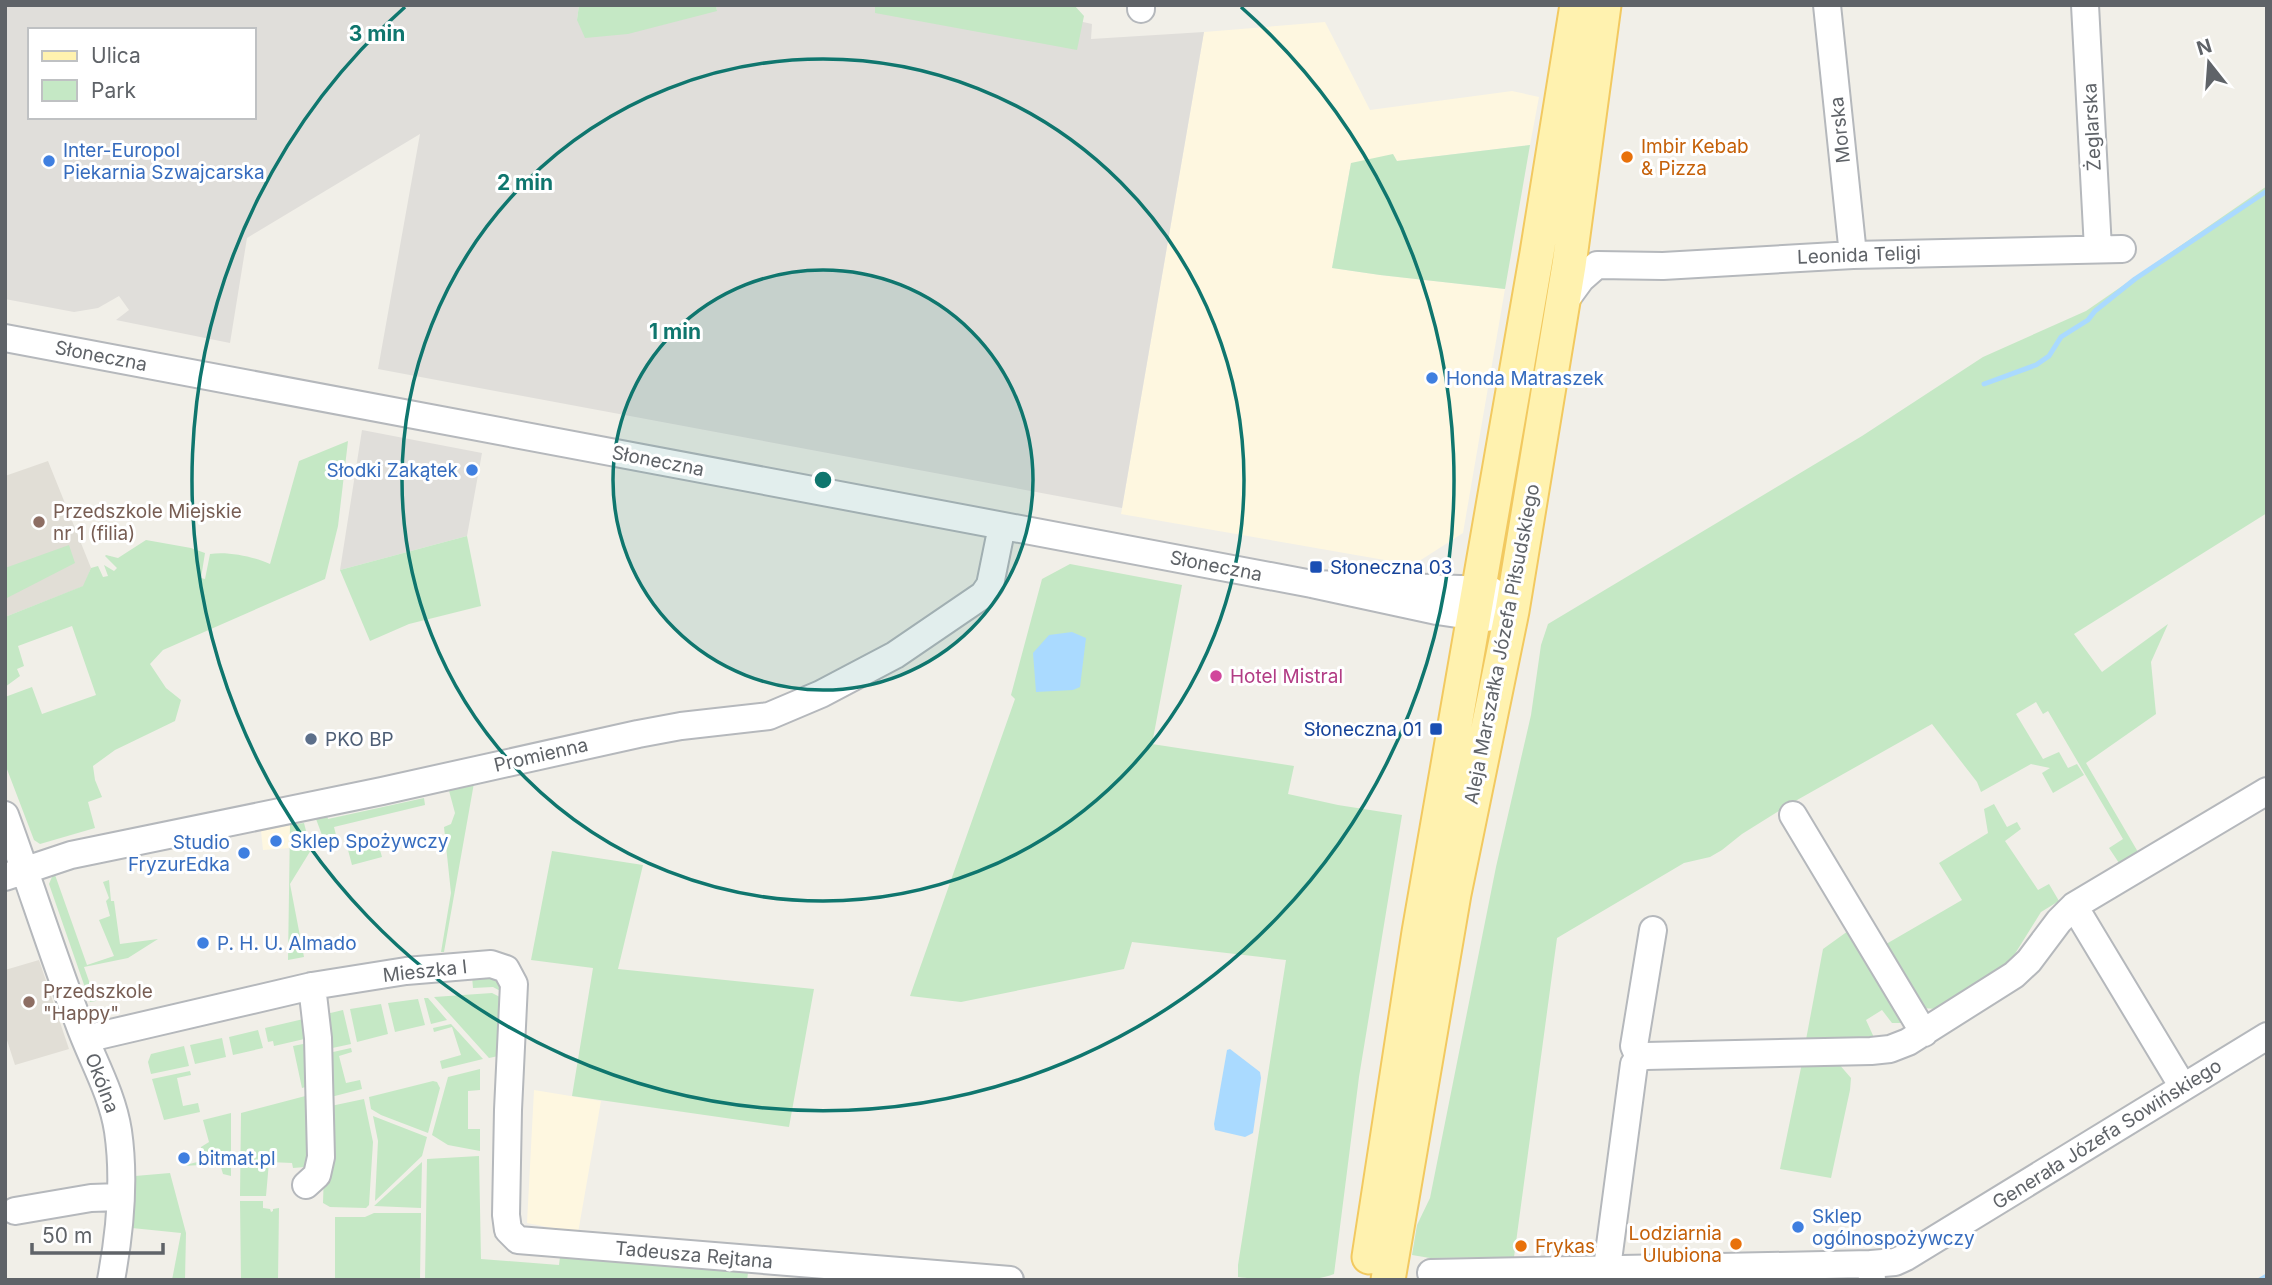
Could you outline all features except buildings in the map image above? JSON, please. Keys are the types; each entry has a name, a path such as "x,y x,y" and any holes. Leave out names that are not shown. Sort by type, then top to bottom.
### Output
{"main road":[{"name":"Aleja Marszałka Józefa Piłsudskiego","path":"1365,1280 1419,932 1577,5"},
{"name":"Aleja Marszałka Józefa Piłsudskiego","path":"1388,1280 1454,894 1512,611 1608,13"}],"street":[{"name":"Morska","path":"1827,5 1853,254"},
{"name":"Żeglarska","path":"2085,5 2110,249"},
{"path":"1562,305 1581,279 1597,265 1575,220"},
{"name":"Leonida Teligi","path":"1597,265 1663,266 1853,254 2110,249"},
{"name":"Słoneczna","path":"5,338 1312,584 1437,611 1476,603 1494,618 1512,611"},
{"name":"Promienna","path":"15,873 71,855 382,791 638,734 769,716 821,694 895,655 983,595 990,585 1002,526"},
{"path":"1607,1268 1634,1064 1642,1057 1871,1051 1899,1046 2022,968 2059,920 2074,906 2267,791"},
{"name":"Okólna","path":"5,815 15,873 103,1079 115,1114 119,1141 120,1197 118,1235 111,1280"},
{"path":"1793,815 1924,1032"},
{"path":"2074,906 2183,1087"},
{"path":"1642,1057 1634,1046 1653,930"},
{"name":"Mieszka I","path":"85,1039 312,986 438,967 491,964 501,967 510,973 514,984 508,1123 508,1230"},
{"path":"306,1185 317,1175 321,1157 318,1038 312,986"},
{"path":"115,1114 116,1086 110,1048 116,1031"},
{"name":"Generała Józefa Sowińskiego","path":"1431,1273 1607,1268 1871,1272 1906,1257 2267,1036"},
{"path":"15,1211 91,1198 120,1197"},
{"name":"Tadeusza Rejtana","path":"508,1230 518,1240 1010,1280"}],"shaded area":[{"path":"5,5 579,5 577,20 717,10 716,5 1007,5 1092,24 1091,39 1204,32 1122,508 378,369 420,134 247,238 230,343 116,320 129,310 119,296 98,308 74,312 5,299"},
{"path":"1325,22 1370,110 1512,91 1539,97 1530,145 1397,161 1351,163 1332,268 1505,289 1463,533 1413,565 1121,514 1204,32"},
{"path":"362,430 482,453 467,536 340,570"},
{"name":"Przedszkole Miejskie nr 1 (filia)","path":"48,461 91,568 84,586 5,617 5,476"},
{"name":"Sklep Spożywczy","path":"290,825 290,848 263,850 261,831"},
{"name":"Przedszkole \"Happy\"","path":"39,960 69,1049 15,1065 5,1034 5,970"},
{"path":"534,1090 601,1101 578,1233 527,1223"}],"green space":[{"path":"579,5 716,5 717,11 628,34 585,38 577,20"},
{"path":"875,5 1074,5 1084,16 1077,50 875,13"},
{"path":"1530,145 1505,289 1332,268 1351,163 1393,154 1397,161"},
{"path":"2267,186 2267,513 2074,634 2102,672 2168,624 2151,662 2156,714 2086,763 2138,852 2119,863 2109,848 2123,839 2048,711 2043,714 2036,702 2016,714 2043,759 2059,752 2068,768 2077,764 2084,775 2053,793 2042,773 2050,768 2031,764 1981,792 1977,782 1932,724 1790,804 1710,857 1684,863 1557,938 1514,1257 1430,1258 1412,1255 1417,1225 1430,1198 1496,867 1531,715 1541,645 1548,624 1862,436 1983,357 2086,311"},
{"path":"348,441 338,526 325,579 163,650 150,664 166,688 181,700 175,721 115,750 93,766 102,797 88,802 95,828 40,844 34,840 5,764 5,697 32,687 42,714 96,695 72,626 18,646 24,666 17,669 20,676 5,687 5,617 83,586 91,568 98,566 103,577 108,576 104,565 114,571 117,568 106,555 118,558 146,540 205,553 201,578 205,579 210,554 241,555 270,564 299,461"},
{"path":"467,536 481,606 409,624 370,641 340,570"},
{"path":"69,545 75,563 5,599 5,568"},
{"path":"1070,564 1182,585 1152,744 1294,766 1288,794 1402,815 1359,1077 1334,1274 1301,1280 1238,1277 1286,960 1132,942 1124,969 961,1002 910,996 1015,699 1011,695 1042,579"},
{"path":"474,783 444,952 441,952 451,893 444,827 451,824 455,813 448,787"},
{"path":"424,798 425,805 334,827 337,839 322,835 316,819 325,808 328,819"},
{"path":"1994,804 2007,827 2017,822 2021,829 2005,841 2038,890 2049,884 2059,901 2041,912 2008,965 1936,1009 1922,1008 1881,947 1962,900 1939,863 1988,833 1984,809"},
{"path":"304,823 311,850 290,884 304,957 288,960 290,825"},
{"path":"378,843 382,857 352,865 348,850"},
{"path":"552,851 643,865 618,969 814,989 789,1127 572,1096 593,968 531,960"},
{"path":"54,872 87,965 114,956 99,920 110,916 106,901 109,898 103,882 109,880 120,944 158,939 128,958 84,967 96,1001 90,1002 49,884"},
{"path":"1848,931 1908,1023 1892,1023 1882,1010 1866,1020 1876,1042 1805,1045 1823,949"},
{"path":"491,975 498,978 506,994 493,987 473,988 472,976"},
{"path":"492,993 506,1000 503,1055 489,1058 434,997"},
{"path":"424,998 428,998 447,1020 431,1024"},
{"path":"418,999 425,1025 395,1032 388,1003"},
{"path":"381,1004 388,1034 357,1042 350,1009"},
{"path":"343,1010 351,1044 323,1050 322,1015"},
{"path":"312,1017 313,1037 274,1046 273,1041 268,1042 265,1028"},
{"path":"451,1024 483,1059 442,1069 440,1061 461,1055 452,1027 434,1032 433,1028"},
{"path":"258,1030 263,1048 233,1055 229,1037"},
{"path":"222,1038 226,1057 195,1064 190,1045"},
{"path":"313,1042 316,1084 302,1088 293,1046"},
{"path":"184,1046 189,1066 151,1074 148,1062 151,1054"},
{"path":"351,1048 352,1052 339,1056 346,1083 360,1080 362,1089 327,1098 324,1054"},
{"path":"1802,1063 1838,1063 1851,1078 1831,1178 1780,1169"},
{"path":"480,1069 480,1090 468,1091 468,1129 480,1129 480,1151 448,1145 432,1135 448,1077"},
{"path":"190,1071 191,1075 177,1078 183,1106 198,1103 200,1112 164,1120 152,1079"},
{"path":"437,1082 440,1088 428,1133 371,1109 369,1097"},
{"path":"313,1094 317,1116 305,1167 293,1168 292,1163 269,1162 266,1196 240,1196 241,1113"},
{"path":"364,1099 373,1142 369,1205 366,1208 330,1207 323,1203 326,1107"},
{"path":"231,1113 231,1176 223,1174 220,1164 182,1166 201,1161 201,1147 209,1142 203,1120"},
{"path":"373,1116 427,1137 422,1156 375,1201 378,1141"},
{"path":"479,1156 481,1259 559,1265 560,1257 748,1273 747,1280 425,1280 427,1159"},
{"path":"422,1162 421,1208 374,1206"},
{"path":"170,1173 186,1233 185,1280 172,1280 181,1233 132,1228 135,1176"},
{"path":"240,1201 263,1201 263,1208 270,1209 271,1212 279,1208 278,1280 241,1280"},
{"path":"374,1213 421,1213 420,1280 335,1280 335,1217 365,1217"}],"water":[{"path":"1072,632 1086,638 1080,687 1073,690 1036,692 1033,653 1049,635"},
{"path":"1230,1049 1260,1072 1253,1133 1245,1137 1215,1130 1227,1050"}],"waterway":[{"path":"1984,384 2036,365 2049,356 2061,337 2088,320 2095,311 2135,279 2267,191"},
{"path":"2260,1280 2267,1276"}],"place":[{"name":"Imbir Kebab & Pizza","path":"1627,157"},
{"name":"Inter-Europol Piekarnia Szwajcarska","path":"49,161"},
{"name":"Honda Matraszek","path":"1432,378"},
{"name":"Słodki Zakątek","path":"472,470"},
{"name":"Przedszkole Miejskie nr 1 (filia)","path":"39,522"},
{"name":"Słoneczna 03","path":"1316,567"},
{"name":"Hotel Mistral","path":"1216,676"},
{"name":"Słoneczna 01","path":"1436,729"},
{"name":"PKO BP","path":"311,739"},
{"name":"Sklep Spożywczy","path":"276,841"},
{"name":"Studio FryzurEdka","path":"244,853"},
{"name":"P. H. U. Almado","path":"203,943"},
{"name":"Przedszkole \"Happy\"","path":"29,1002"},
{"name":"bitmat.pl","path":"184,1158"},
{"name":"Sklep ogólnospożywczy","path":"1798,1227"},
{"name":"Lodziarnia Ulubiona","path":"1736,1244"},
{"name":"Frykas","path":"1521,1246"}]}
